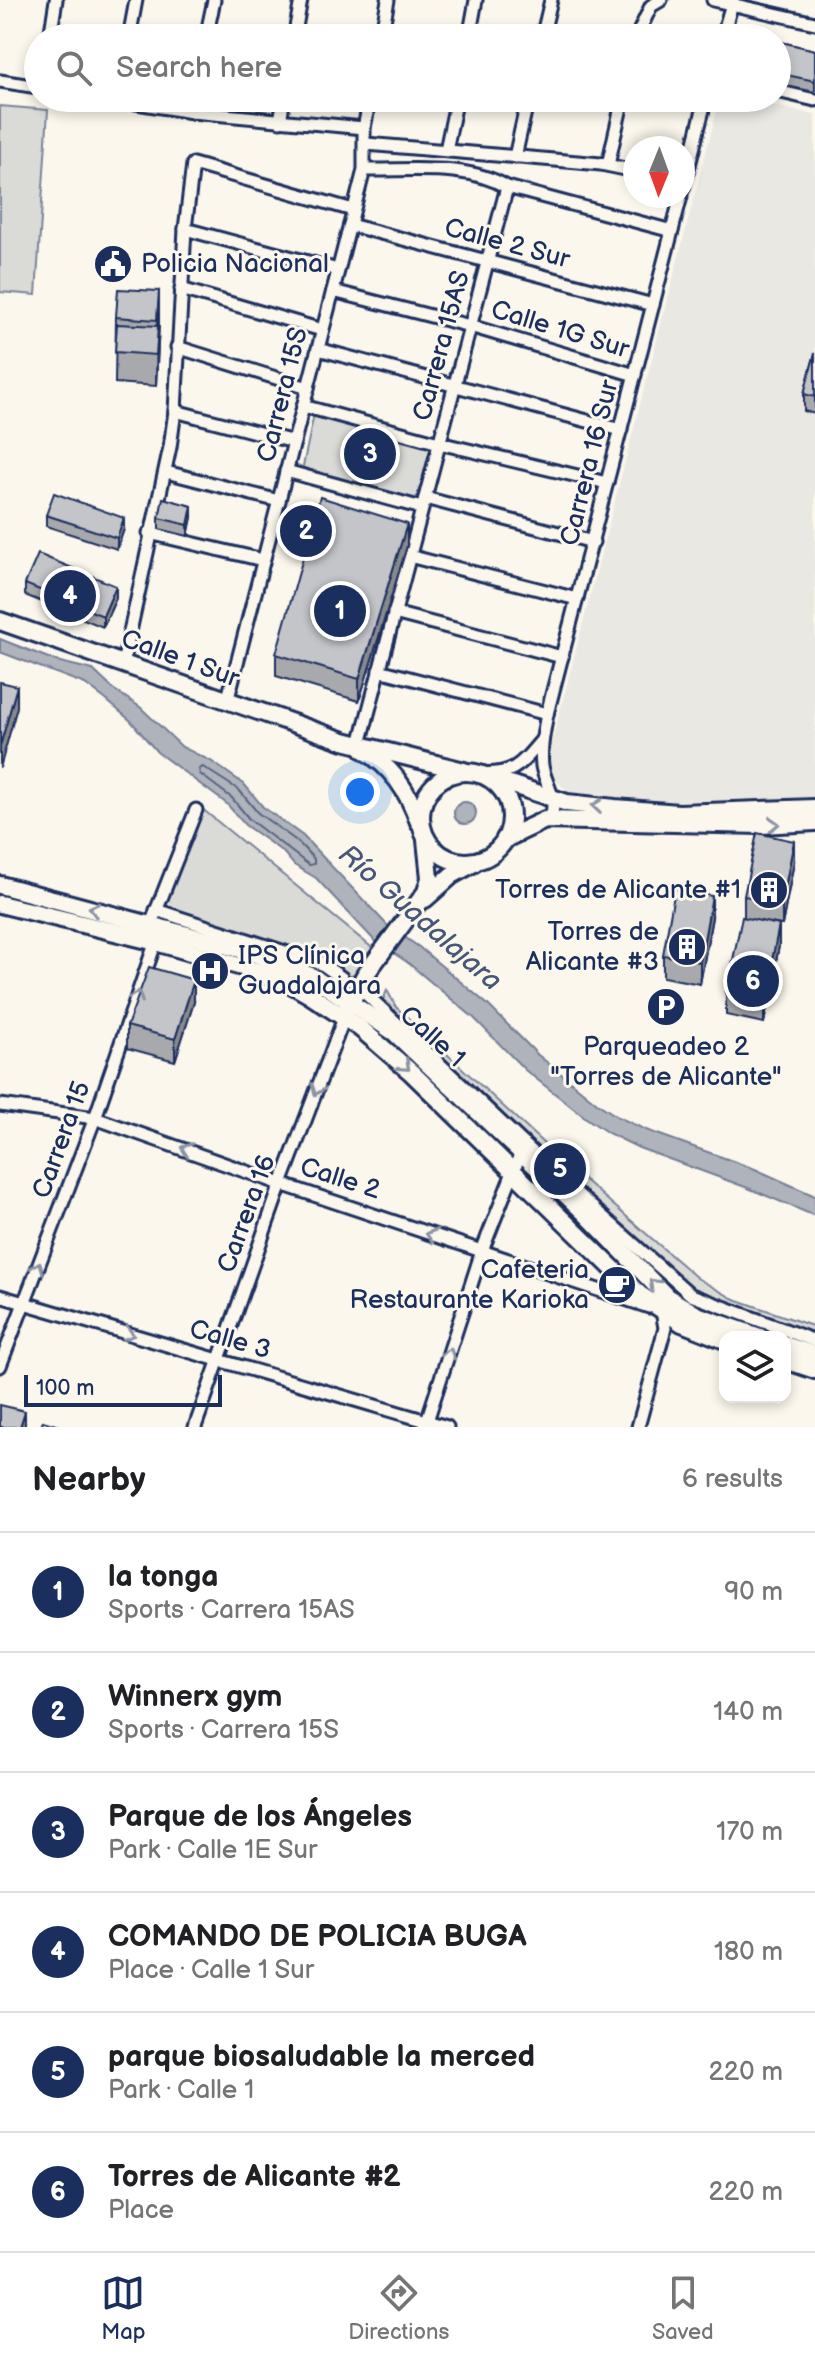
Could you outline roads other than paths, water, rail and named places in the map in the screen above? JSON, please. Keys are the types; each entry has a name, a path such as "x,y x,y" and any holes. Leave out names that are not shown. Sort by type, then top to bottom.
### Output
{"main road":[{"name":"Calle 1 Sur","path":"0,621 354,744 476,774 554,799 679,813 815,808"},
{"name":"Calle 1 Sur","path":"354,744 380,761 401,783 424,833"},
{"path":"347,1009 366,974 418,905 452,875 494,853 505,839 511,811 507,796 476,774 451,774 431,787 420,812 430,878 418,905"},
{"path":"505,839 545,820 747,825 815,822"},
{"path":"424,833 434,849 447,858 460,862 484,858"},
{"name":"Calle 1","path":"0,885 251,952 313,977 640,1295 662,1311"},
{"name":"Calle 1","path":"0,904 156,926 376,1019 395,1033 521,1152 667,1297 697,1315 720,1324"},
{"path":"313,977 333,985 347,983 366,974"},
{"path":"366,974 366,994 376,1019"},
{"name":"Calle 2","path":"662,1311 699,1332 719,1338"},
{"name":"Calle 2","path":"720,1324 742,1331"},
{"path":"791,1347 815,1355"},
{"path":"791,1362 815,1370"}],"street":[{"path":"52,24 56,0"},
{"path":"132,24 136,0"},
{"path":"209,24 214,0"},
{"path":"297,24 301,0"},
{"path":"384,24 388,0"},
{"path":"472,24 476,0"},
{"path":"545,24 551,0"},
{"path":"643,24 651,6 661,0"},
{"path":"713,0 815,23"},
{"path":"726,24 732,2"},
{"path":"0,81 24,85"},
{"path":"791,94 815,100"},
{"path":"192,112 364,128"},
{"path":"280,121 282,112"},
{"name":"Carrera 15S","path":"227,702 364,170 367,112"},
{"path":"446,150 454,112"},
{"path":"515,157 525,112"},
{"path":"608,165 620,112"},
{"name":"Carrera 16 Sur","path":"695,141 702,112"},
{"path":"366,144 623,168"},
{"path":"123,664 149,533 166,472 175,411 185,229 193,164 353,210"},
{"path":"364,170 468,173 492,178 507,187 672,231"},
{"name":"Carrera 15AS","path":"354,744 379,670 507,187"},
{"name":"Carrera 16 Sur","path":"554,799 544,774 542,740 547,714 678,208"},
{"name":"Calle 2 Sur","path":"350,225 653,305"},
{"path":"185,229 338,270"},
{"path":"181,289 322,330"},
{"name":"Calle 1G Sur","path":"333,291 470,326 635,375"},
{"path":"177,347 308,388"},
{"path":"318,349 621,430"},
{"path":"303,406 439,443 607,483"},
{"path":"175,411 294,442"},
{"path":"286,471 593,542"},
{"path":"166,472 279,501"},
{"path":"149,533 263,560"},
{"path":"409,556 577,599"},
{"path":"394,613 562,657"},
{"path":"379,670 547,714"},
{"path":"476,774 496,775 519,766 542,740"},
{"path":"545,820 551,816 554,799"},
{"name":"Carrera 15","path":"0,1366 95,1118 196,810"},
{"path":"156,926 322,964 342,978"},
{"path":"366,994 564,1182 691,1295 815,1341"},
{"name":"Carrera 16","path":"195,1427 347,1009"},
{"name":"Calle 2","path":"0,1105 95,1118 281,1184 662,1311 720,1324"},
{"path":"426,1423 482,1251 521,1152"},
{"name":"Calle 3","path":"0,1296 447,1427"},
{"path":"638,1427 665,1328 662,1311"}],"water":[{"path":"0,639 56,661 93,670 113,689 140,707 182,747 211,761 244,784 263,807 303,836 387,925 419,947 487,1004 538,1055 597,1103 646,1130 755,1169 815,1196 815,1216 639,1148 586,1118 525,1070 474,1018 407,962 374,940 316,878 294,865 283,852 245,825 227,804 157,752 131,721 105,699 85,684 0,652"},
{"path":"461,802 469,802 476,813 469,824 461,824 454,817 454,809"}],"place":[{"name":"Policia Nacional","path":"113,264"},
{"name":"Parque de los Ángeles","path":"370,454"},
{"name":"Winnerx gym","path":"306,531"},
{"name":"COMANDO DE POLICIA BUGA","path":"70,596"},
{"name":"la tonga","path":"340,611"},
{"name":"Torres de Alicante #1","path":"769,890"},
{"name":"Torres de Alicante #3","path":"687,947"},
{"name":"IPS Clínica Guadalajara","path":"210,971"},
{"name":"Torres de Alicante #2","path":"753,981"},
{"name":"Parqueadeo 2 \"Torres de Alicante\"","path":"666,1007"},
{"name":"parque biosaludable la merced","path":"560,1169"},
{"name":"Cafeteria Restaurante Karioka","path":"617,1285"}],"water label":[{"name":"Río Guadalajara","path":"420,918"}]}
